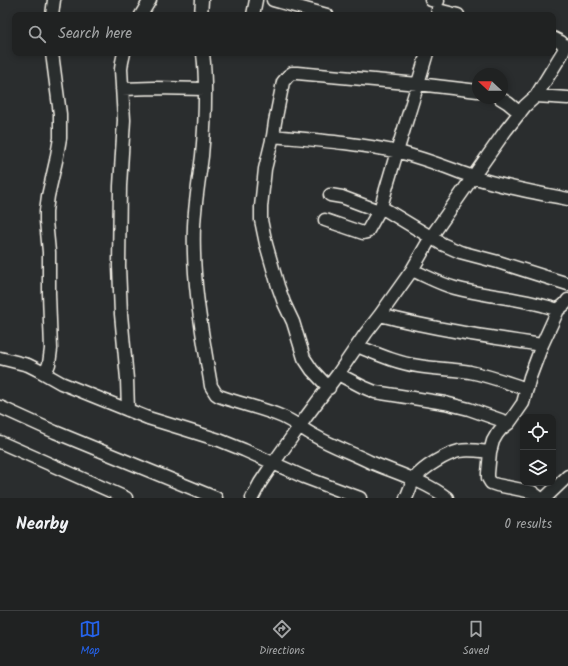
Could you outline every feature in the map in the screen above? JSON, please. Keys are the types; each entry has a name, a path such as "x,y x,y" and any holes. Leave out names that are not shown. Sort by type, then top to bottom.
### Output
{"street":[{"path":"52,12 54,0"},
{"path":"142,12 150,0"},
{"path":"201,12 202,0"},
{"path":"254,12 256,0"},
{"path":"273,0 316,12"},
{"path":"436,5 451,12"},
{"path":"252,498 260,483 299,426 329,388 357,346 412,270 431,237 473,177 520,113 536,96 565,47 561,42 556,40"},
{"path":"45,374 49,364 51,349 49,252 46,211 60,138 60,114 52,56"},
{"path":"123,56 121,69 124,120 120,186 119,266 128,410"},
{"path":"203,56 206,89 203,140 194,225 193,257 198,308 211,386 219,396 278,414 331,444 414,480 447,498"},
{"path":"324,220 360,232 367,232 380,209 426,56"},
{"path":"329,388 312,370 304,358 293,322 280,295 262,228 261,207 264,180 283,82 285,78 292,73 297,73 472,90"},
{"path":"122,89 206,89"},
{"path":"536,96 568,98"},
{"path":"508,103 520,113"},
{"path":"273,136 351,144 396,152 433,162 473,177 518,189 568,199"},
{"path":"330,195 342,197 380,209 442,244 460,252 498,262 568,284"},
{"path":"412,270 454,288 533,303 558,310"},
{"path":"540,498 532,492 491,483 488,478 490,452 491,446 501,429 509,423 523,403 530,377 542,345 558,310 568,300"},
{"path":"380,315 444,330 542,345"},
{"path":"357,346 402,362 418,366 480,374 527,389"},
{"path":"0,358 28,365 61,383 128,410 148,418 219,440 304,477 360,498"},
{"path":"338,374 375,392 445,403 469,409 509,423"},
{"path":"0,407 55,432 216,498"},
{"path":"0,442 126,498"},
{"path":"406,498 414,480 431,465 451,454 469,450 490,452"},
{"path":"545,498 568,476"}]}
